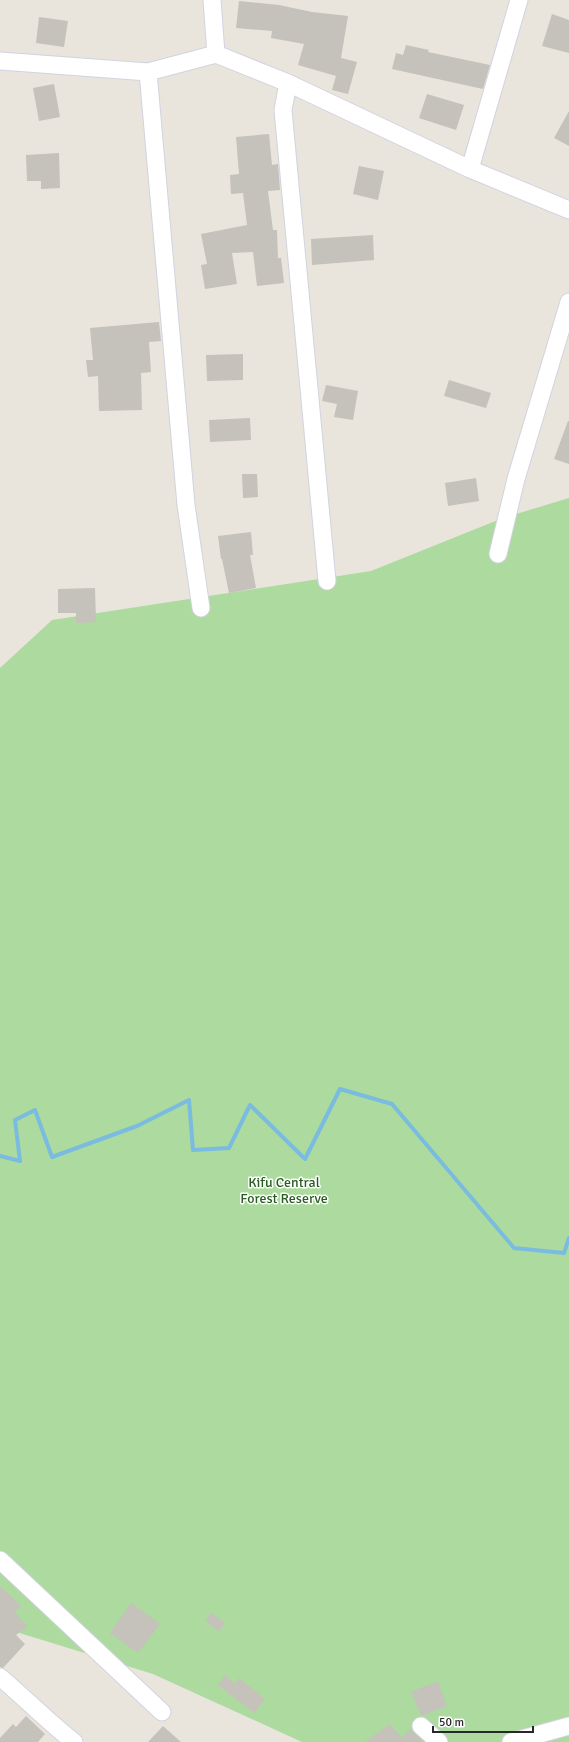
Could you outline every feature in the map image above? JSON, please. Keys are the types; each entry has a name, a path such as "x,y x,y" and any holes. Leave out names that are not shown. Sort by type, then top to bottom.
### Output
{"street":[{"path":"212,0 216,54"},
{"path":"470,169 519,0"},
{"path":"0,62 148,72 216,54 288,83 470,169 569,210"},
{"path":"148,72 186,505 201,608"},
{"path":"288,83 284,110 327,581"},
{"path":"498,554 516,479 569,302"},
{"path":"0,1560 162,1712"},
{"path":"0,1677 34,1706 51,1724 74,1742"},
{"path":"421,1726 439,1742"},
{"path":"511,1742 569,1726"}],"green space":[{"name":"Kifu Central Forest Reserve","path":"569,498 569,1742 302,1742 153,1674 0,1627 0,668 52,620 371,571 503,518"}],"building":[{"path":"239,1 279,5 312,12 348,16 341,58 357,62 348,94 332,90 336,76 298,65 304,44 271,38 272,31 236,28"},
{"path":"552,14 569,20 569,53 542,46"},
{"path":"39,17 68,21 64,47 36,43"},
{"path":"406,45 429,50 428,52 490,65 483,89 392,69 396,53 403,55"},
{"path":"54,84 60,117 39,121 33,88"},
{"path":"427,94 464,105 456,130 419,118"},
{"path":"569,111 569,146 554,138"},
{"path":"269,134 272,165 278,164 280,190 268,191 273,230 277,230 278,258 281,258 284,283 257,286 253,252 232,253 237,284 205,289 201,265 207,264 201,234 247,225 243,193 231,194 230,175 239,174 236,137"},
{"path":"59,153 60,188 41,189 41,181 27,181 26,155"},
{"path":"359,166 384,171 378,200 353,194"},
{"path":"373,235 374,260 312,265 311,239"},
{"path":"159,322 161,341 149,342 151,372 141,373 142,410 99,411 98,376 88,377 86,360 93,360 90,328"},
{"path":"243,354 243,380 207,381 206,355"},
{"path":"449,380 491,393 486,408 444,396"},
{"path":"326,385 358,391 353,420 334,417 337,404 322,401"},
{"path":"250,418 251,440 210,442 209,420"},
{"path":"569,421 569,464 554,459"},
{"path":"242,474 257,474 258,497 243,498"},
{"path":"476,478 479,501 448,506 445,483"},
{"path":"251,532 253,555 250,555 256,588 229,593 221,559 218,536"},
{"path":"95,588 96,622 76,623 76,613 58,613 58,589"},
{"path":"0,1586 21,1606 15,1612 27,1627 16,1635 25,1644 3,1668 0,1667"},
{"path":"131,1603 160,1624 138,1653 110,1633"},
{"path":"211,1613 225,1623 219,1631 205,1621"},
{"path":"225,1675 235,1684 239,1678 265,1699 254,1713 218,1685"},
{"path":"438,1681 447,1706 421,1716 411,1692"},
{"path":"26,1716 45,1734 38,1742 0,1742 0,1738 13,1724 16,1727"},
{"path":"390,1724 402,1738 410,1729 424,1742 365,1742"},
{"path":"163,1726 181,1742 148,1742"}],"waterway":[{"path":"0,1156 20,1161 15,1120 35,1110 52,1157 137,1126 189,1100 193,1150 229,1148 250,1105 305,1159 340,1089 392,1104 514,1248 564,1253 569,1238"}]}
